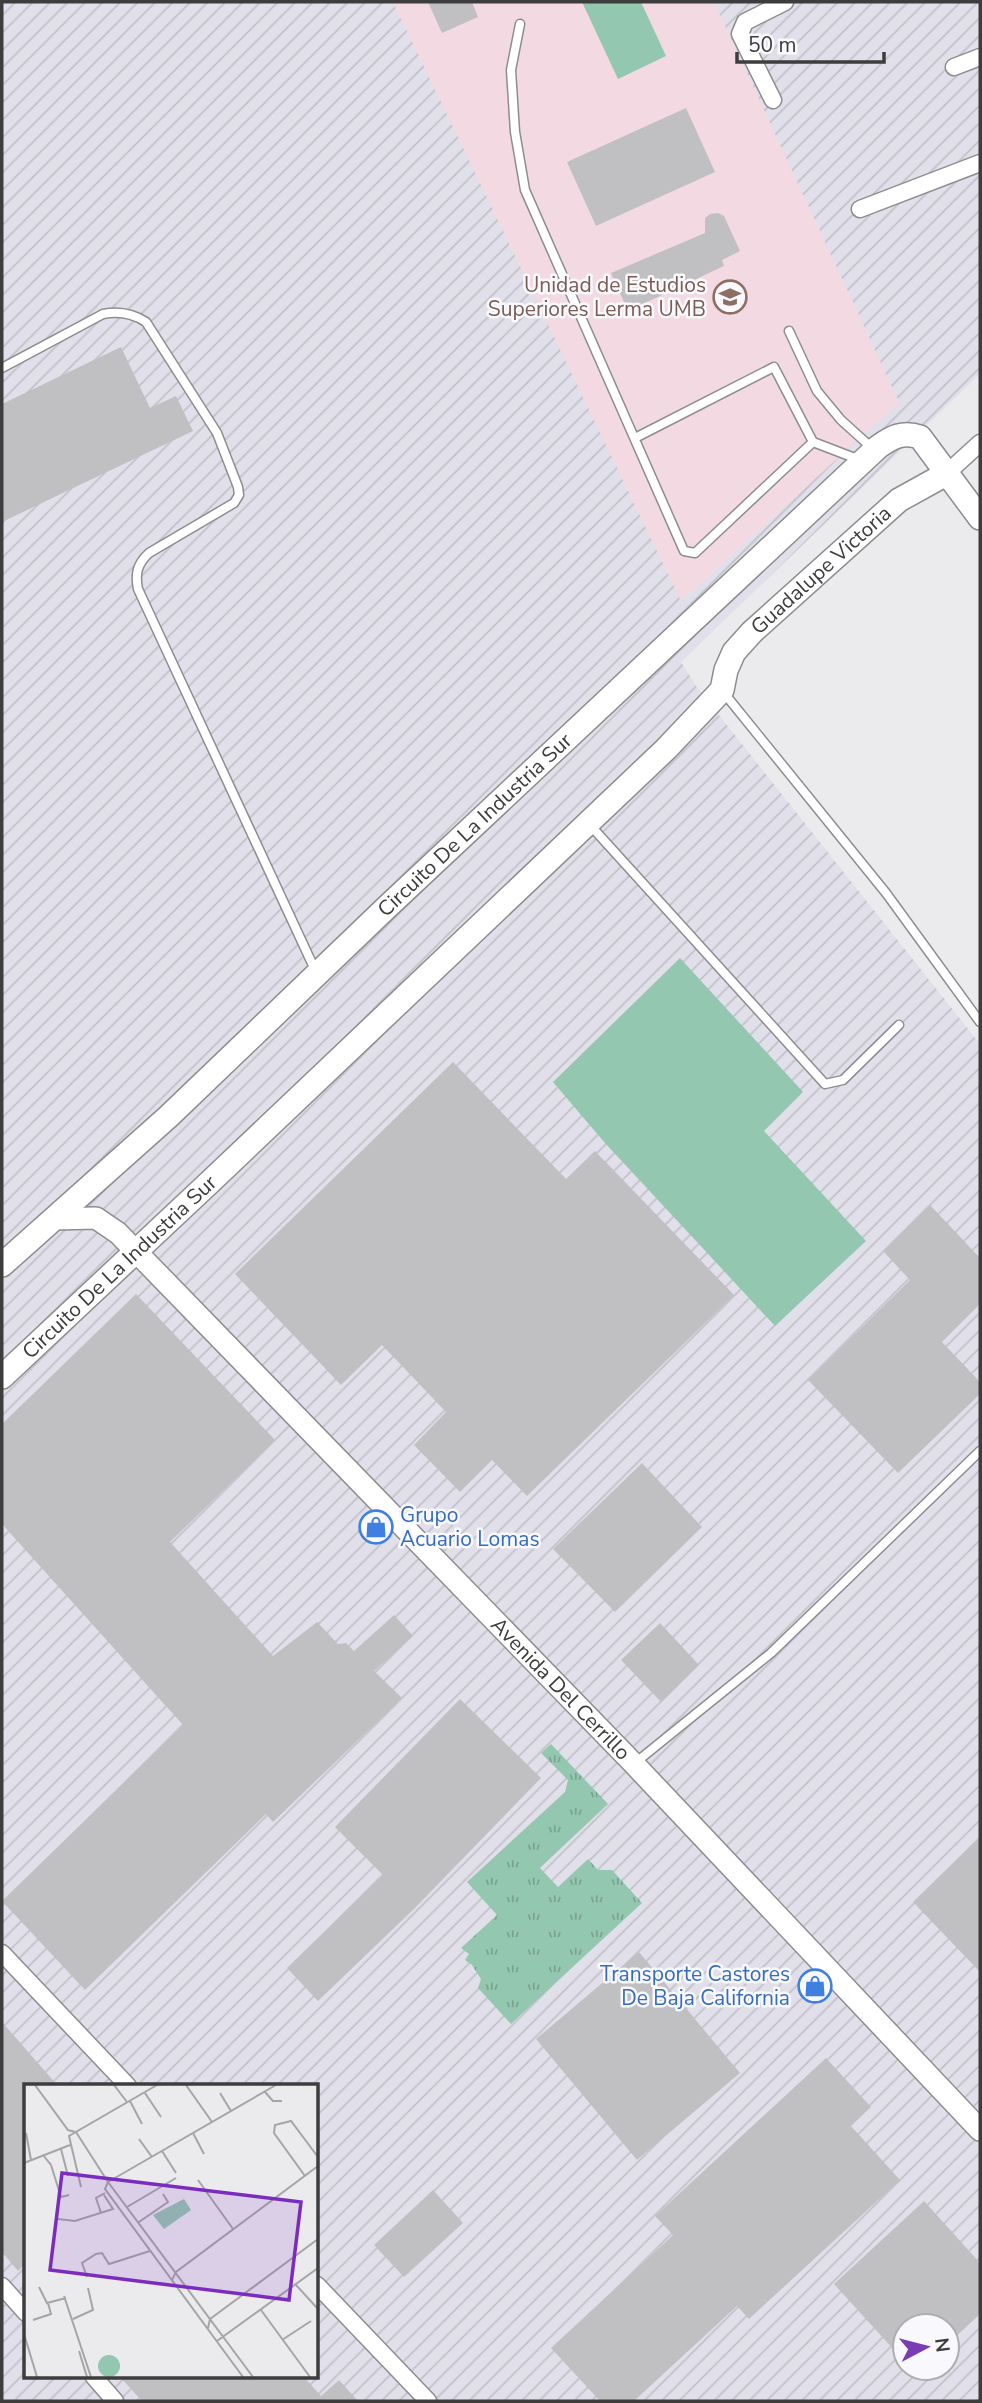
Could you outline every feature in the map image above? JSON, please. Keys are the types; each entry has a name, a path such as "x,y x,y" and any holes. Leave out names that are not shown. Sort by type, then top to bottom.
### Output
{"main road":[{"name":"Circuito De La Industria Sur","path":"2,1265 169,1116 889,438 910,433 924,440 946,474"},
{"path":"946,474 980,518"},
{"name":"Guadalupe Victoria","path":"722,690 726,670 734,652 752,632 899,500 946,474"},
{"name":"Circuito De La Industria Sur","path":"2,1377 666,749 722,690"}],"street":[{"path":"773,100 740,34 745,22 785,2"},
{"path":"954,67 980,57"},
{"path":"860,209 980,163"},
{"path":"946,474 980,443"},
{"name":"Avenida Del Cerrillo","path":"53,1219 96,1218 118,1233 634,1764 980,2130"},
{"path":"2,1953 126,2084"},
{"path":"2,2286 24,2311"},
{"path":"318,2286 428,2401"},
{"path":"95,2378 115,2401"}],"lane":[{"path":"520,24 511,70 515,132 525,190 684,551 695,553 813,442"},
{"path":"2,368 103,314 117,312 138,316 146,321 217,433 238,487 237,499 149,553 143,559 136,576 138,589 318,974"},
{"path":"789,331 817,391 868,456"},
{"path":"635,438 772,367 776,369 813,442 868,456"},
{"path":"722,690 886,893 980,1022"},
{"path":"588,823 825,1084 844,1080 899,1025"},
{"path":"634,1764 771,1653 980,1451"}],"shaded area":[{"path":"2,2 980,2 980,374 681,662 696,686 980,1044 980,2401 2,2401"},
{"path":"393,2 714,2 899,402 681,601"}],"green space":[{"path":"582,2 641,2 666,56 618,79"},
{"path":"680,958 803,1092 764,1131 866,1241 775,1326 605,1143 553,1082"},
{"path":"551,1744 608,1804 540,1868 558,1887 588,1859 598,1870 612,1870 642,1903 511,2024 478,1988 481,1979 472,1965 465,1960 469,1954 461,1948 497,1915 467,1882 565,1792 568,1780 541,1753"}],"building":[{"path":"428,2 472,2 478,17 442,33"},
{"path":"686,108 715,172 596,226 567,162"},
{"path":"718,213 724,216 740,251 722,260 724,266 628,311 611,273 705,233 705,218"},
{"path":"121,347 150,408 176,396 193,431 2,522 2,404"},
{"path":"453,1062 566,1179 595,1151 734,1295 527,1496 492,1460 460,1492 414,1445 446,1412 382,1345 341,1385 235,1274"},
{"path":"930,1205 980,1258 980,1304 942,1342 980,1382 980,1394 898,1473 808,1380 910,1280 883,1251"},
{"path":"136,1294 275,1440 170,1542 273,1656 317,1622 338,1644 346,1643 354,1651 394,1615 413,1636 374,1671 402,1698 273,1822 266,1814 85,1990 2,1901 183,1725 2,1524 2,1424"},
{"path":"642,1463 702,1527 615,1612 553,1549"},
{"path":"660,1623 699,1665 661,1702 621,1660"},
{"path":"460,1699 541,1778 415,1908 318,2001 287,1968 383,1875 335,1827"},
{"path":"980,1837 980,1972 913,1902"},
{"path":"639,1952 740,2073 637,2160 536,2039"},
{"path":"2,2022 56,2084 24,2084 24,2265 18,2271 2,2252"},
{"path":"826,2058 871,2107 851,2126 900,2180 749,2319 737,2306 634,2401 600,2401 551,2348 673,2235 655,2216"},
{"path":"433,2190 463,2223 404,2277 374,2245"},
{"path":"924,2201 980,2263 980,2314 961,2332 961,2312 891,2312 891,2347 834,2284"},
{"path":"121,2378 305,2378 321,2396 339,2380 358,2401 142,2401"}],"place":[{"name":"Unidad de Estudios Superiores Lerma UMB","path":"730,297"},
{"name":"Grupo Acuario Lomas","path":"376,1527"},
{"name":"Transporte Castores De Baja California","path":"815,1986"}]}
